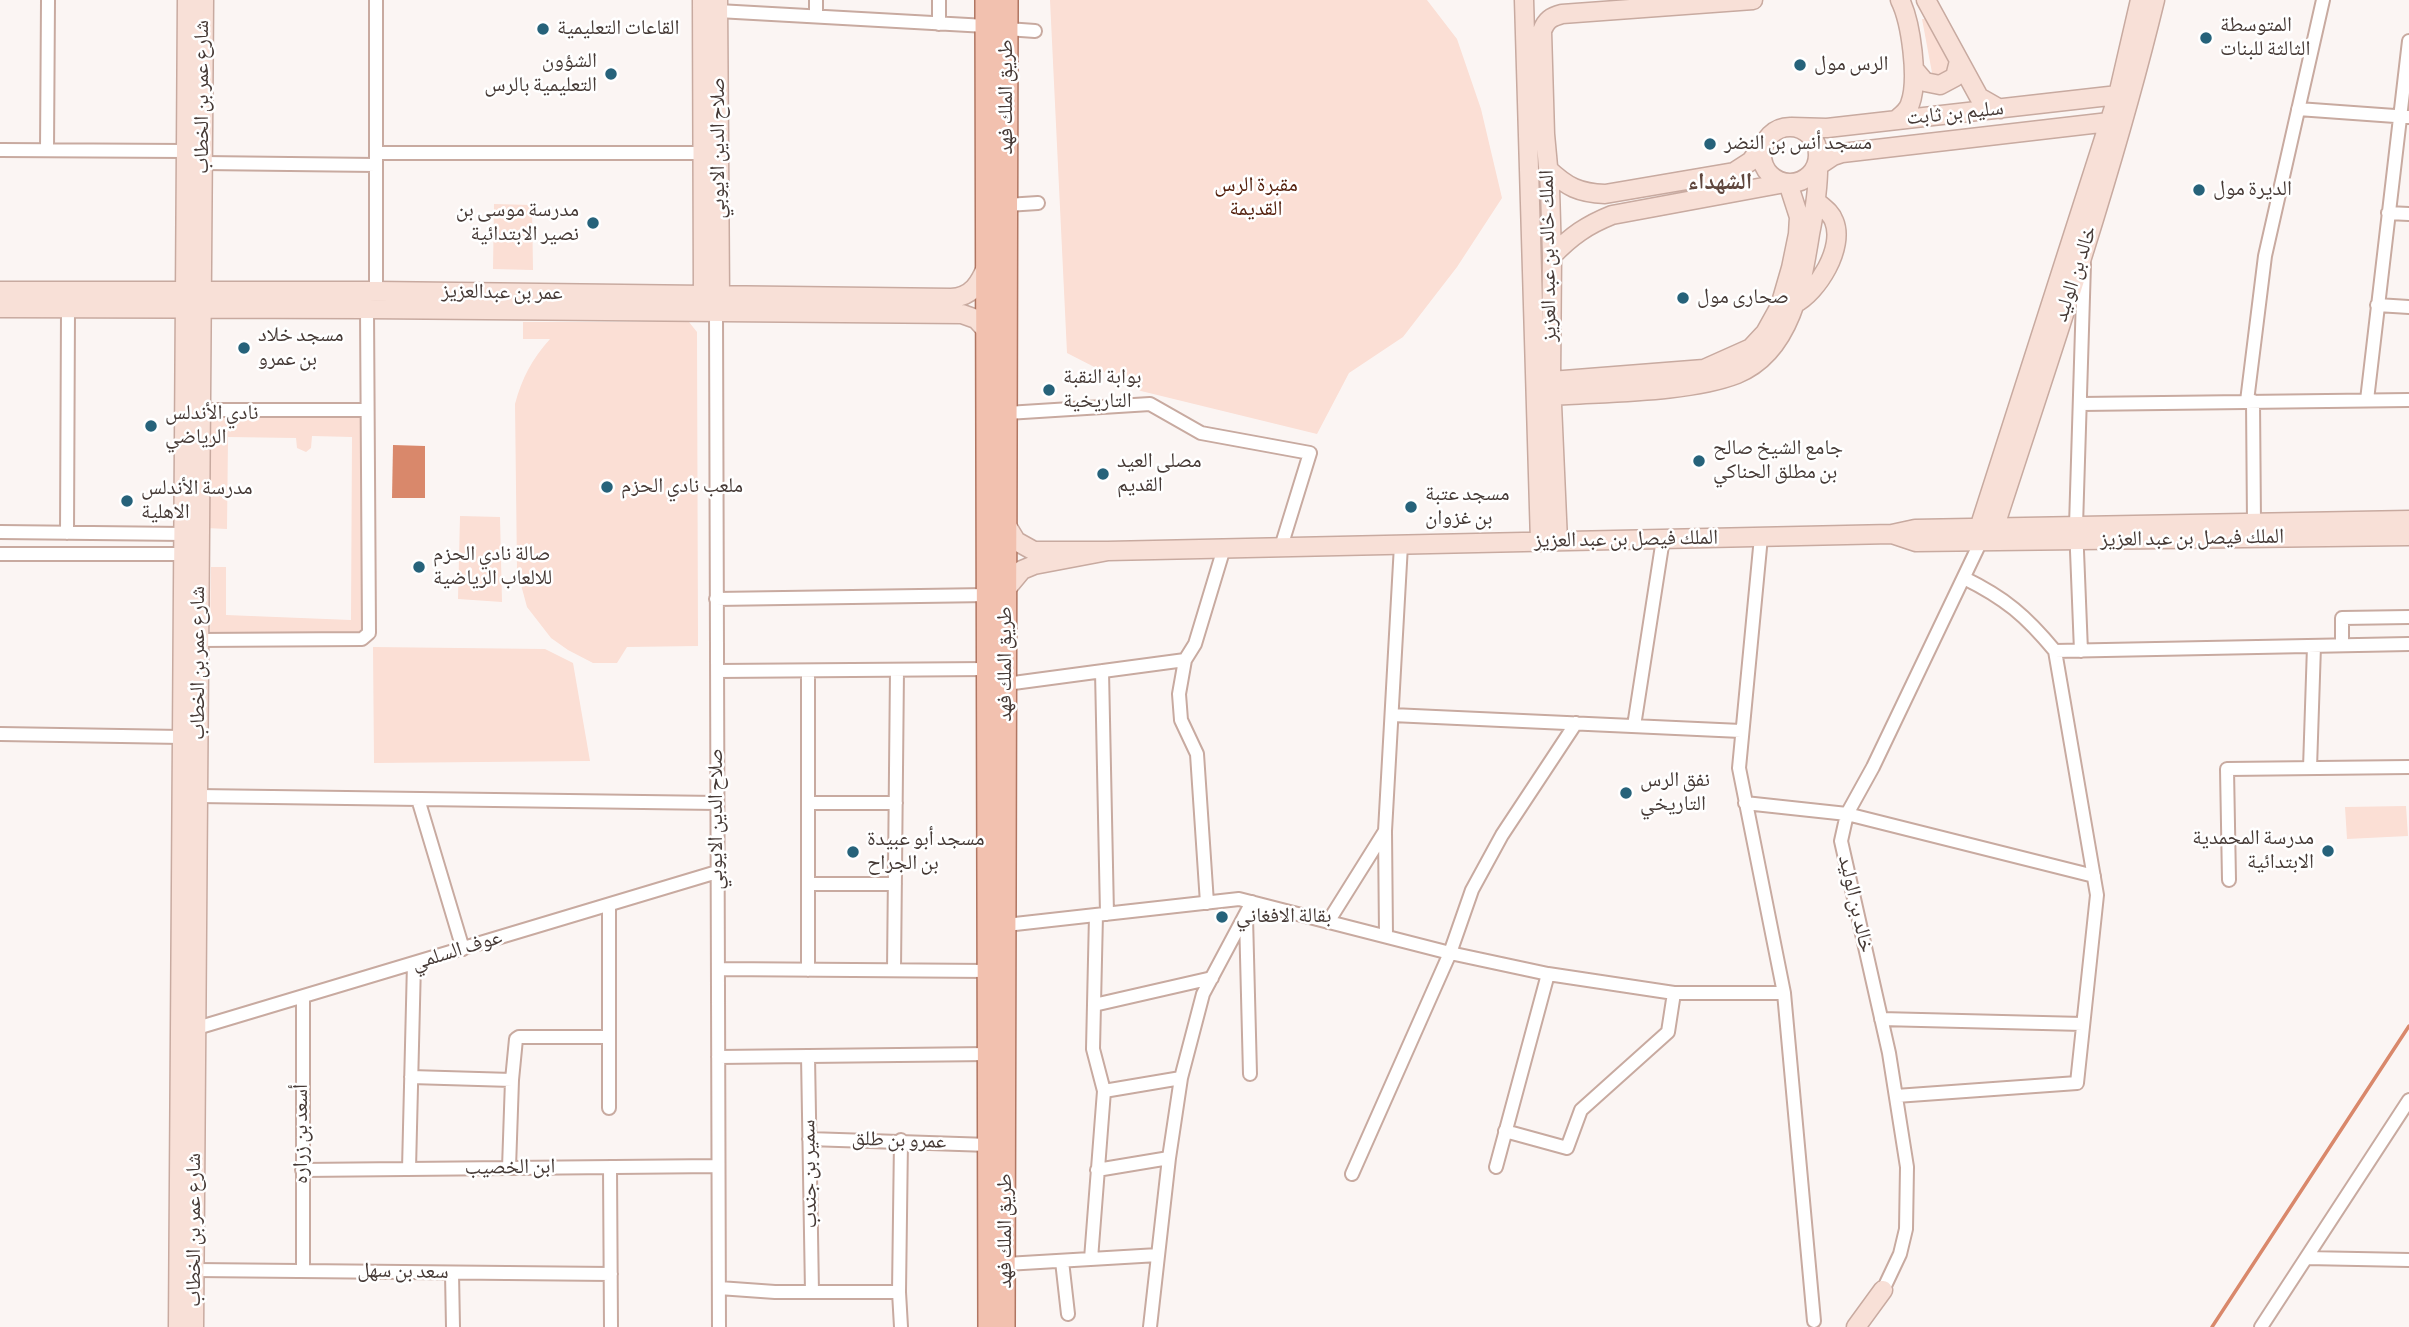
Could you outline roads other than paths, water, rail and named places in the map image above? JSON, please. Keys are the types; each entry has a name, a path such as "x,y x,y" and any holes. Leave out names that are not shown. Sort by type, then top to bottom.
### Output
{"main road":[{"name":"طريق الملك فهد","path":"986,0 996,28 1007,205 1006,556 997,592 988,669 989,1327"},
{"name":"طريق الملك فهد","path":"1006,556 987,331 986,265 996,28 1007,0"},
{"name":"طريق الملك فهد","path":"997,592 1006,684 1004,1327"}],"street":[{"path":"47,150 48,0"},
{"name":"شارع عمر بن الخطاب","path":"187,0 186,151 201,410 194,1327"},
{"name":"شارع عمر بن الخطاب","path":"178,1327 184,534 203,163 204,0"},
{"path":"376,0 376,291"},
{"name":"صلاح الدين الايوبي","path":"702,0 703,153 713,301"},
{"path":"816,0 816,16"},
{"path":"939,0 939,24"},
{"name":"الملك خالد بن عبد العزيز","path":"1524,0 1540,542"},
{"path":"1588,6 1753,0"},
{"path":"1896,120 1910,106 1914,69 1905,10 1900,0"},
{"path":"1926,0 1979,97 2000,109"},
{"name":"خالد بن الوليد","path":"1985,532 1981,522 2118,95 2140,0"},
{"name":"خالد بن الوليد","path":"1883,1290 1900,1254 1908,1203 1907,1167 1881,1019 1841,841 1847,814 1873,767 1985,532 1996,523 2131,97 2155,0"},
{"path":"2253,523 2250,401 2265,256 2323,0"},
{"path":"718,5 816,16 1035,31"},
{"name":"صلاح الدين الايوبي","path":"718,5 713,301 719,1327"},
{"name":"الملك خالد بن عبد العزيز","path":"1558,541 1551,388 1552,256 1542,31 1545,22 1552,16 1588,6"},
{"path":"2367,400 2388,213 2404,116 2409,41"},
{"path":"1914,69 1925,82 1940,85 1955,77 1959,61"},
{"name":"سليم بن ثابت","path":"1792,127 1827,128 2118,95"},
{"path":"2298,109 2404,116"},
{"name":"سليم بن ثابت","path":"1817,164 1842,153 2109,122"},
{"path":"1548,169 1562,182 1584,194 1605,194 1734,172 1751,161 1774,132 1792,127 1810,134 1818,150 1816,201 1804,272 1794,304 1776,342 1758,361 1738,373 1674,387 1551,388"},
{"path":"1767,139 1762,157 1765,167 1777,180 1787,183"},
{"path":"0,150 186,151"},
{"path":"203,163 703,153"},
{"path":"1552,256 1570,237 1588,224 1612,215 1803,180 1817,164"},
{"path":"1551,388 1704,369 1751,348 1765,332 1780,306 1791,268 1799,217 1787,183"},
{"path":"1584,194 1582,208 1588,224"},
{"path":"1794,304 1808,295 1819,282 1833,249 1835,222 1816,201"},
{"path":"1007,205 1038,203"},
{"path":"2388,213 2409,214"},
{"path":"2081,651 2076,533 2085,247"},
{"name":"عمر بن عبدالعزيز","path":"0,290 367,309 962,298 971,293 978,284 986,265"},
{"name":"عمر بن عبدالعزيز","path":"0,308 68,309 376,291 713,301 962,314 976,319 987,331"},
{"path":"2378,305 2409,307"},
{"path":"66,533 68,309"},
{"path":"199,640 362,639 369,633 367,309"},
{"path":"2081,404 2409,400"},
{"path":"1007,413 1150,404 1201,433 1310,453 1281,547"},
{"path":"201,410 367,410"},
{"name":"الملك فيصل بن عبد العزيز","path":"2076,533 2253,523 2409,520"},
{"name":"الملك فيصل بن عبد العزيز","path":"1108,551 1892,534 1915,529 2409,536"},
{"path":"0,532 184,534"},
{"path":"1761,537 1739,768 1784,993 1814,1325"},
{"path":"1634,726 1662,539"},
{"path":"1387,936 1385,831 1401,545"},
{"path":"1207,903 1197,754 1181,720 1179,694 1185,660 1195,644 1224,548"},
{"path":"1006,556 1034,551 1108,551"},
{"path":"716,599 997,592 1021,570 1034,565 1108,551"},
{"path":"0,554 184,554"},
{"path":"1006,556 1034,565"},
{"path":"1896,1096 2077,1083 2097,895 2055,651 2031,622 1990,591 1964,578"},
{"path":"2342,645 2342,618 2409,617"},
{"path":"2055,651 2409,644"},
{"path":"2310,768 2314,646"},
{"path":"1006,684 1185,660"},
{"path":"717,671 988,669"},
{"path":"894,970 897,670"},
{"path":"808,671 808,970"},
{"path":"1091,1259 1104,1091 1093,1049 1101,915 1102,671"},
{"path":"1392,715 1741,731"},
{"path":"1352,1174 1450,953 1472,890 1502,835 1576,723"},
{"path":"0,734 183,737"},
{"path":"2229,880 2227,769 2409,767"},
{"path":"198,796 717,803"},
{"path":"418,799 463,949"},
{"path":"808,803 896,803"},
{"path":"1745,803 1847,814 2094,876"},
{"path":"1328,922 1385,831"},
{"name":"عوف السلمي","path":"197,1028 717,873"},
{"path":"808,884 895,884"},
{"path":"1006,925 1239,899 1249,908 1328,922 1450,953 1548,974 1674,993 1784,993"},
{"path":"609,905 609,1108"},
{"path":"1150,1327 1181,1078 1203,994 1249,908"},
{"path":"1249,908 1250,1074"},
{"path":"409,1169 414,963"},
{"path":"718,969 989,971"},
{"path":"1496,1167 1548,974"},
{"path":"1094,1005 1212,978"},
{"path":"1505,1131 1567,1148 1581,1110 1668,1032 1674,993"},
{"name":"أسعد بن زراره","path":"303,997 303,1271"},
{"path":"1881,1019 2083,1024"},
{"path":"509,1168 516,1039 609,1037"},
{"path":"718,1057 989,1054"},
{"name":"سمير بن جندب","path":"808,1056 812,1292"},
{"path":"411,1077 512,1080"},
{"path":"1104,1091 1181,1078"},
{"path":"2261,1327 2409,1100"},
{"name":"عمرو بن طلق","path":"809,1139 989,1145"},
{"path":"901,1140 901,1327"},
{"path":"1097,1170 1169,1158"},
{"name":"ابن الخصيب","path":"302,1170 718,1166"},
{"path":"610,1167 611,1327"},
{"path":"1006,1264 1158,1255"},
{"path":"2306,1258 2409,1259"},
{"path":"1062,1261 1068,1314"},
{"name":"سعد بن سهل","path":"195,1270 611,1274"},
{"path":"452,1273 453,1327"},
{"path":"719,1287 812,1292 899,1292"},
{"path":"1856,1327 1883,1290"},
{"path":"1872,1327 1883,1290"}],"waterway":[{"path":"2212,1327 2409,1026"}],"place":[{"name":"القاعات التعليمية","path":"543,29"},
{"name":"المتوسطة الثالثة للبنات","path":"2206,38"},
{"name":"الرس مول","path":"1800,65"},
{"name":"الشؤون التعليمية بالرس","path":"611,74"},
{"name":"مسجد أنس بن النضر","path":"1710,144"},
{"name":"الديرة مول","path":"2199,190"},
{"name":"مدرسة موسى بن نصير الابتدائية","path":"593,223"},
{"name":"صحارى مول","path":"1683,298"},
{"name":"مسجد خلاد بن عمرو","path":"244,348"},
{"name":"بوابة النقبة التاريخية","path":"1049,390"},
{"name":"نادي الأندلس الرياضي","path":"151,426"},
{"name":"جامع الشيخ صالح بن مطلق الحناكي","path":"1699,461"},
{"name":"مصلى العيد القديم","path":"1103,474"},
{"name":"ملعب نادي الحزم","path":"607,487"},
{"name":"مدرسة الأندلس الاهلية","path":"127,501"},
{"name":"مسجد عتبة بن غزوان","path":"1411,507"},
{"name":"صالة نادي الحزم للالعاب الرياضية","path":"419,567"},
{"name":"نفق الرس التاريخي","path":"1626,793"},
{"name":"مدرسة المحمدية الابتدائية","path":"2328,851"},
{"name":"مسجد أبو عبيدة بن الجراح","path":"853,852"},
{"name":"بقالة الافغاني","path":"1222,917"}],"district":[{"name":"الشهداء","path":"1720,183"}],"park label":[{"name":"مقبرة الرس القديمة","path":"1256,198"}]}
